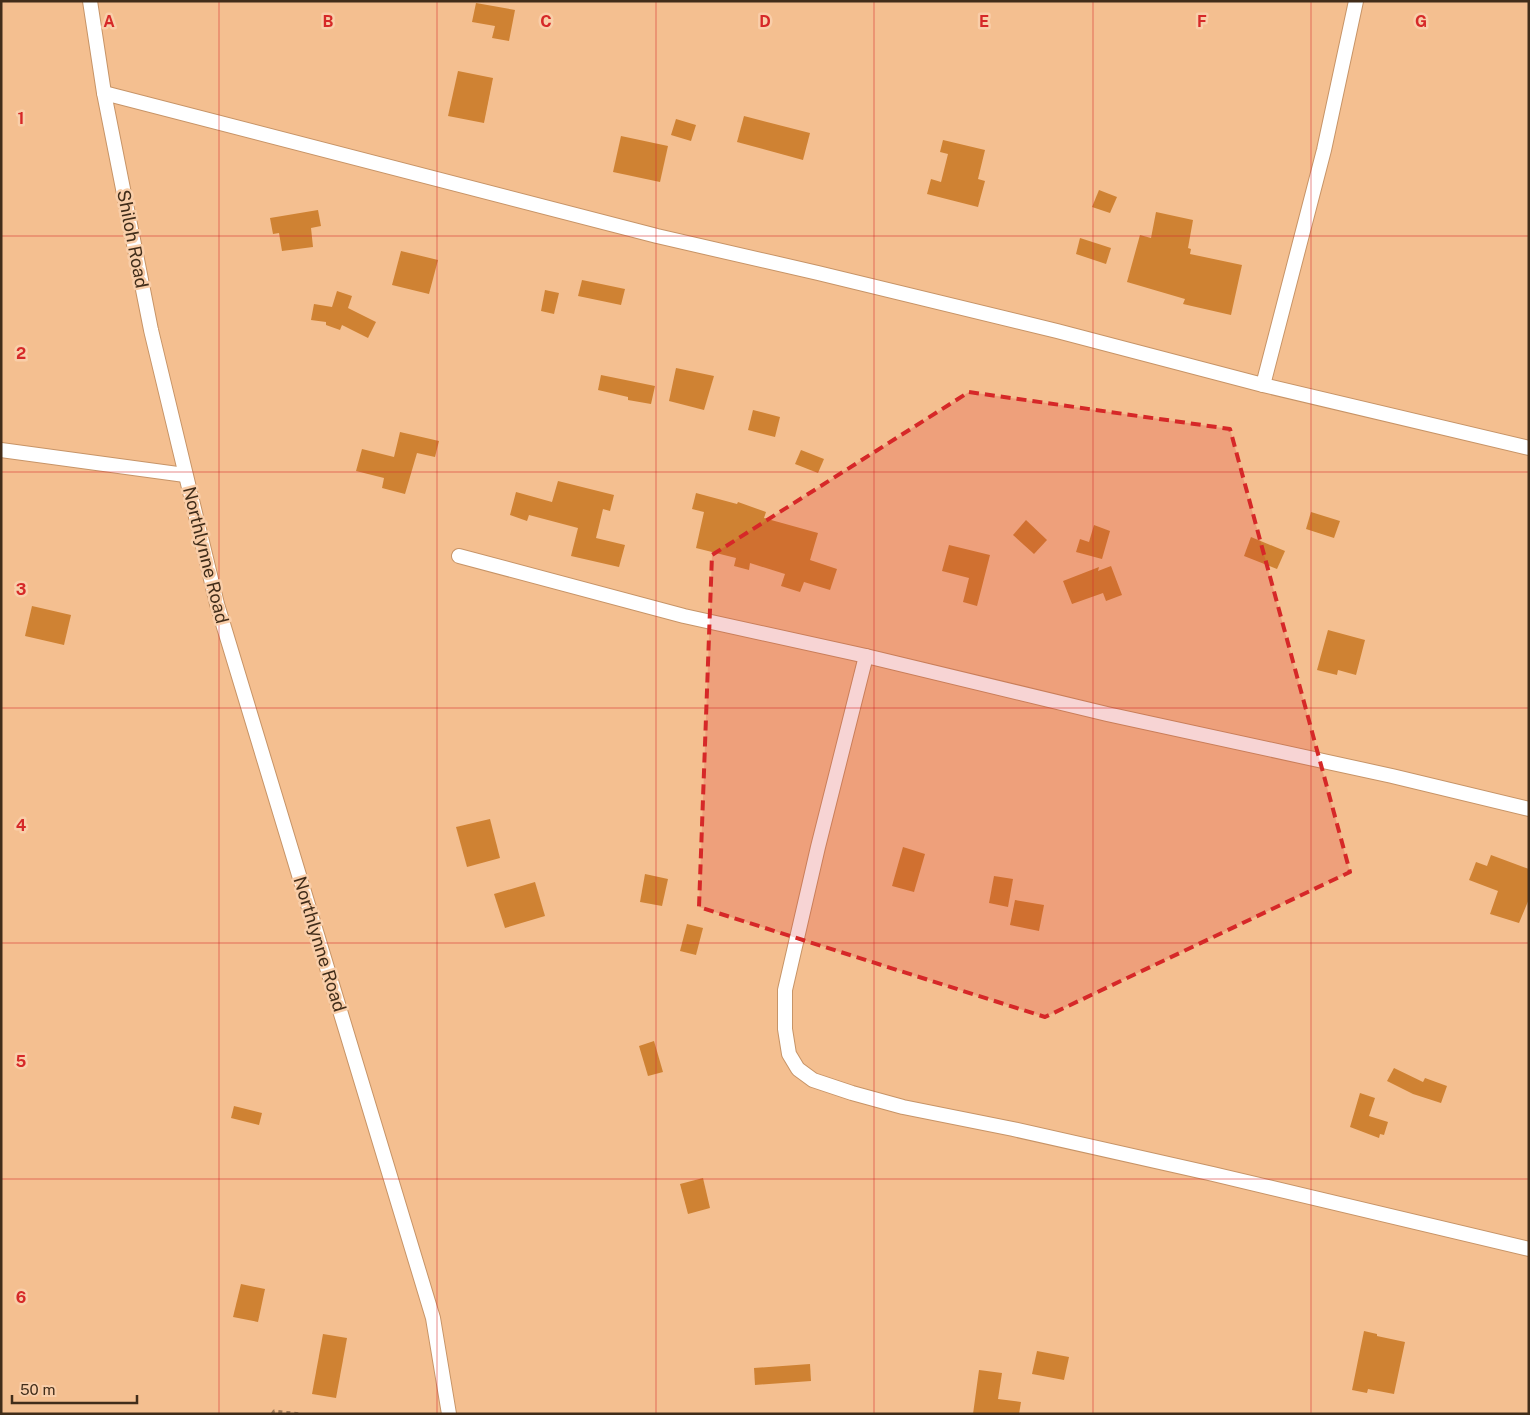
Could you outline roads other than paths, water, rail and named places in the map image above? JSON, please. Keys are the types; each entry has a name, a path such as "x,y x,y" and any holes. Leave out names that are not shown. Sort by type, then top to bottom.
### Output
{"street":[{"name":"Shiloh Road","path":"90,1 104,93 151,330 185,475"},
{"path":"1263,385 1324,150 1356,1"},
{"path":"104,93 657,236 828,275 1057,331 1263,385 1529,448"},
{"path":"1,450 185,475"},
{"name":"Northlynne Road","path":"185,475 220,613 434,1318 449,1414"},
{"path":"459,556 684,616 866,656 1107,714 1392,776 1529,809"},
{"path":"866,656 816,856 786,990 785,1029 789,1054 798,1069 813,1080 903,1107 1013,1129 1529,1249"}]}
